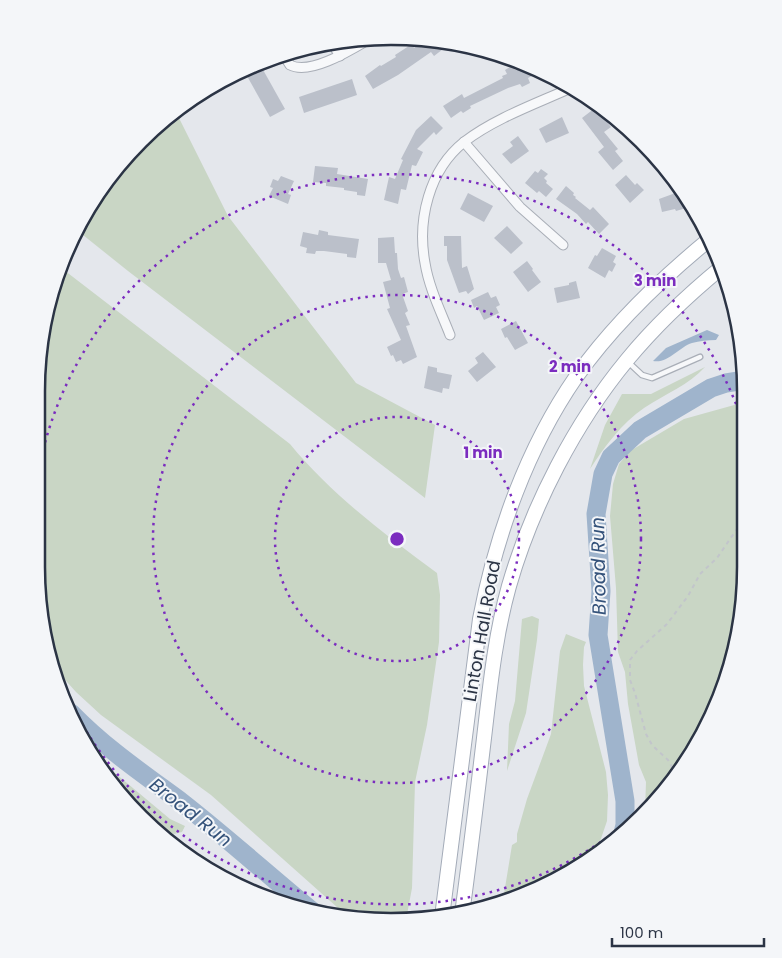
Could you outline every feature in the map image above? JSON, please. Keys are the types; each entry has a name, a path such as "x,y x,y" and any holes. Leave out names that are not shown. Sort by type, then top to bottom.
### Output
{"main road":[{"name":"Linton Hall Road","path":"443,909 480,619 488,579 514,500 530,459 556,409 578,375 607,338 663,278 704,244"},
{"name":"Linton Hall Road","path":"463,905 492,669 509,586 538,506 556,470 592,409 626,361 675,308 716,272"}],"street":[{"path":"287,61 290,66 301,68 323,63 355,47"},
{"path":"336,50 340,56"},
{"path":"450,335 430,284 425,264 422,236 428,200 435,178 444,164 464,142 502,120 565,92"},
{"path":"464,142 520,207 563,245"}],"lane":[{"path":"626,361 642,375 652,378 700,357"}],"path":[{"path":"669,774 672,767 668,760 652,745 646,734 630,680 630,660 637,651 667,624 688,596 700,574 717,558 737,530"}],"green space":[{"path":"179,117 228,216 356,383 435,425 425,498 83,235 91,218 116,180 146,146"},
{"path":"66,272 290,444 323,480 359,513 437,573 440,595 439,642 427,725 415,782 412,888 407,912 368,912 339,909 211,795 101,715 63,677 57,657 48,612 45,567 46,368 52,323"},
{"path":"705,367 692,379 644,408 628,421 607,444 590,469 605,425 622,394 651,394"},
{"path":"737,404 737,567 734,612 725,657 711,699 691,740 679,759 666,778 645,801 646,782 639,765 628,704 625,672 618,652 616,588 610,516 613,484 619,464 630,451 684,419"},
{"path":"532,616 539,619 526,713 507,771 509,724 515,701 522,619"},
{"path":"566,634 586,642 583,665 584,686 606,772 608,795 607,821 599,844 564,867 504,894 512,845 517,842 517,834 527,799 551,734 560,651"},
{"path":"109,768 170,819 185,826 182,832 174,834 168,831 146,812"}],"water":[{"path":"707,330 719,335 716,340 692,343 669,358 653,361 666,348"}],"building":[{"path":"409,46 414,48 417,46 443,49 434,56 431,52 398,75 373,89 365,76 380,65 396,57 395,55"},
{"path":"511,66 515,70 517,69 533,76 528,78 530,83 522,87 520,84 508,88 470,106 471,108 463,113 461,111 451,118 443,106 462,94 464,98 503,78 502,76 507,74 505,70"},
{"path":"263,70 285,109 270,117 247,77"},
{"path":"352,79 357,95 304,113 299,97"},
{"path":"593,110 601,116 611,127 604,132 618,149 615,151 623,161 613,170 598,152 604,147 582,118"},
{"path":"431,116 443,128 436,135 434,132 417,149 423,152 416,166 412,165 406,190 401,189 398,204 384,200 389,177 395,179 403,160 401,159 416,130"},
{"path":"562,117 569,133 546,143 539,129"},
{"path":"518,136 529,151 511,164 502,154 513,146 510,142"},
{"path":"315,166 338,168 337,174 368,179 365,196 357,195 357,192 344,190 344,188 326,186 326,183 313,182"},
{"path":"541,169 548,174 544,178 547,181 546,183 553,189 546,197 539,191 537,193 525,183 535,171 538,173"},
{"path":"626,175 635,185 637,183 644,190 630,203 615,185"},
{"path":"281,176 294,181 288,194 291,195 288,204 269,196 273,188 270,187 273,179 278,181"},
{"path":"566,186 574,193 575,198 590,210 593,207 609,224 599,234 588,222 586,224 577,214 556,199"},
{"path":"468,193 493,206 484,222 460,209"},
{"path":"675,193 685,208 662,212 659,199"},
{"path":"507,226 523,243 511,254 494,238"},
{"path":"319,230 328,232 328,235 359,239 356,258 347,257 347,254 324,251 316,251 315,254 306,253 307,248 300,246 303,232 318,235"},
{"path":"444,236 461,236 462,268 467,266 474,289 468,294 466,291 459,293 447,260 447,246 444,246"},
{"path":"394,237 398,269 401,278 404,277 408,292 402,294 408,311 405,313 410,325 406,326 417,357 403,364 401,360 396,362 387,347 401,340 387,309 390,308 383,282 391,280 386,263 378,263 378,238"},
{"path":"602,248 616,256 613,262 616,264 612,272 609,270 605,278 588,268 595,255 597,256"},
{"path":"527,261 541,282 528,292 513,272"},
{"path":"576,281 580,298 557,303 554,288 569,285 569,283"},
{"path":"488,292 491,298 496,296 500,305 496,307 499,313 484,320 477,306 474,308 471,300"},
{"path":"516,321 528,343 515,350 507,337 505,338 501,329"},
{"path":"483,352 496,367 477,382 468,371 478,363 475,358"},
{"path":"428,366 437,368 437,372 452,375 449,389 443,388 442,393 424,388"}],"waterway":[{"name":"Broad Run","path":"625,822 625,801 598,635 601,591 596,514 603,474 611,457 640,430 711,388 737,381"},
{"name":"Broad Run","path":"83,724 110,748 197,814 300,901"}]}
